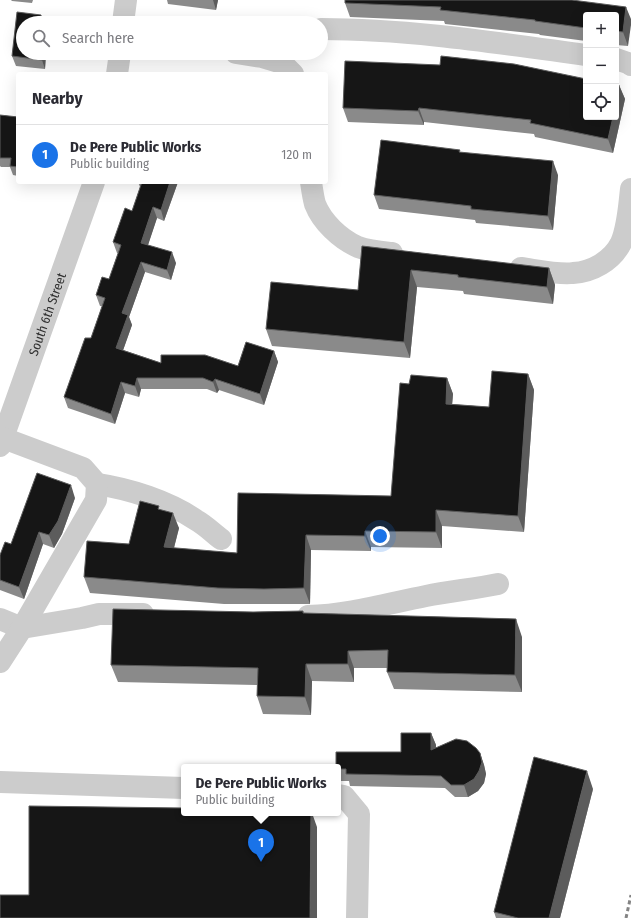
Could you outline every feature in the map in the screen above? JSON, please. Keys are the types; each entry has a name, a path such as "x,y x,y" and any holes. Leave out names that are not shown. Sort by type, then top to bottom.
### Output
{"street":[{"path":"124,16 126,0"},
{"path":"328,30 360,30 446,36 583,55"},
{"path":"117,72 119,60"},
{"path":"276,60 282,63 292,72"},
{"path":"619,60 628,63 631,66"},
{"name":"South 6th Street","path":"1,442 93,184"},
{"path":"311,184 315,204 325,221 343,238 359,247 375,251 414,256"},
{"path":"501,266 573,274 590,270 608,260 620,243 627,218 631,189"},
{"path":"1,442 83,468 97,484 140,494 181,511 197,520 221,539"},
{"path":"0,662 22,628 96,500 97,484"},
{"path":"285,617 330,616 384,606 426,596 498,584"},
{"path":"0,618 22,628 99,614 163,614"},
{"path":"0,782 181,788"},
{"path":"341,796 344,796 359,814 357,918"}],"building":[{"path":"345,0 572,0 626,7 623,32 619,31 619,12 583,12 583,28 535,20 440,10 441,7 345,3"},
{"path":"17,12 41,15 41,16 17,16"},
{"path":"16,21 16,57 12,56"},
{"path":"441,56 514,64 583,78 583,120 612,120 608,139 530,123 531,120 419,108 418,111 343,108 345,61 440,65"},
{"path":"0,115 16,117 16,167 10,166 11,158 0,158"},
{"path":"381,140 460,150 459,152 553,161 548,216 471,209 471,206 374,195"},
{"path":"141,184 169,184 161,210 153,207 141,243 172,252 167,270 141,262 122,313 128,315 116,348 161,363 161,355 205,355 238,366 246,342 274,351 260,394 215,379 213,382 203,378 137,378 135,386 121,382 111,414 64,397 85,338 91,338 105,298 96,295 102,277 109,279 121,245 113,242 125,208 132,211"},
{"path":"362,246 549,268 547,287 411,270 404,342 266,329 271,282 358,290"},
{"path":"492,371 528,374 518,516 436,510 436,532 365,531 365,536 306,535 304,588 218,588 84,577 87,541 129,544 140,501 159,506 158,509 173,513 164,547 237,553 238,493 391,496 400,383 409,384 411,375 447,378 446,404 489,407"},
{"path":"37,473 71,485 58,521 49,535 39,532 19,587 0,580 0,555 5,542 11,544"},
{"path":"113,609 253,612 303,611 303,613 516,619 515,675 387,672 388,650 348,651 348,664 306,664 305,697 257,696 258,668 111,665"},
{"path":"401,733 431,733 431,750 456,739 467,741 480,753 482,762 474,779 464,785 451,785 441,776 346,774 346,769 341,769 341,764 336,764 336,752 401,752"},
{"path":"534,757 587,771 549,918 518,918 494,912"},
{"path":"29,806 181,808 181,816 311,816 310,918 0,918 0,895 29,895"}],"railway":[{"path":"626,918 631,895"}],"place":[{"name":"De Pere Public Works","path":"261,862"}]}
